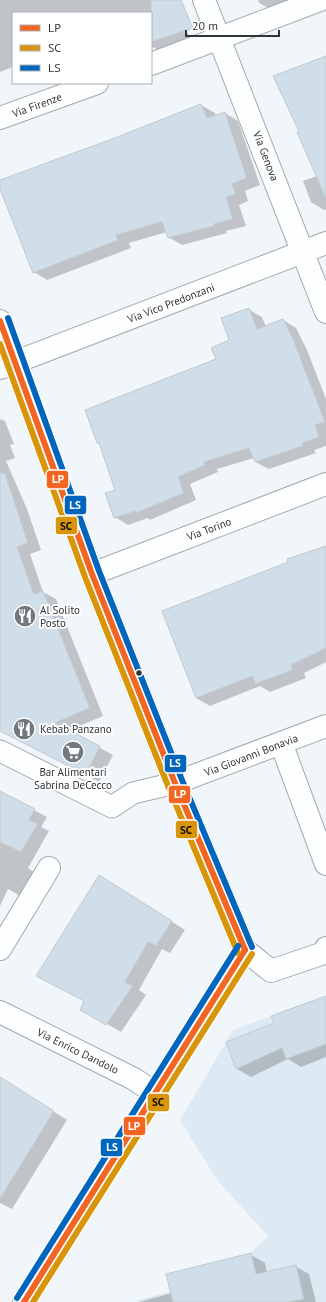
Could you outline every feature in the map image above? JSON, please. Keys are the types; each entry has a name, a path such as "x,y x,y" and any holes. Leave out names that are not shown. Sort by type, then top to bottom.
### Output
{"street":[{"name":"Via Genova","path":"204,0 326,312"},
{"path":"152,64 320,0"},
{"name":"Via Firenze","path":"0,118 94,84"},
{"name":"Via Vico Predonzani","path":"8,366 326,243"},
{"path":"0,321 8,366 175,783 244,950 271,971 324,953 326,948"},
{"name":"Via Torino","path":"92,574 326,484"},
{"name":"Via Giovanni Bonavia","path":"175,783 326,726"},
{"path":"281,743 326,864"},
{"path":"0,751 112,807 133,793 175,783"},
{"path":"0,949 49,868"},
{"path":"24,1302 244,950"},
{"name":"Via Enrico Dandolo","path":"0,1012 134,1079 155,1093"}],"shaded area":[{"path":"326,996 326,1302 138,1302 137,1300 170,1292 166,1274 251,1253 268,1236 217,1180 180,1120 233,1030"}],"building":[{"path":"151,0 181,0 193,28 152,42"},
{"path":"326,56 326,199 297,132 299,131 273,76"},
{"path":"201,104 207,118 225,112 247,178 232,184 236,194 226,197 233,219 214,224 214,226 168,238 162,222 116,235 118,240 33,273 0,189 0,180 112,139"},
{"path":"249,308 257,329 283,319 294,341 325,422 315,425 319,437 302,443 303,446 255,462 249,448 204,462 205,465 178,477 184,493 136,513 136,511 114,518 105,493 115,490 99,443 97,443 85,410 216,359 211,348 229,340 221,318"},
{"path":"0,473 5,473 28,543 17,547 34,594 43,591 90,708 55,723 100,746 86,775 0,731"},
{"path":"326,546 326,648 291,665 293,670 255,684 253,676 196,698 162,611 288,562 287,559"},
{"path":"0,791 35,809 29,820 38,824 21,852 0,842"},
{"path":"99,875 172,921 156,946 148,942 125,982 133,986 106,1025 80,1010 84,1001 36,976"},
{"path":"326,996 326,1044 286,1059 282,1048 236,1069 226,1042 274,1023 271,1016"},
{"path":"0,1077 54,1111 0,1199"},
{"path":"251,1253 256,1274 296,1265 304,1299 290,1302 173,1302 166,1274"}],"transit line":[{"name":"LS","path":"8,318 99,571 182,780 252,947"},
{"name":"LP","path":"0,321 92,574 175,783 245,950"},
{"name":"SC","path":"0,344 85,577 168,786 238,953"},
{"name":"LS","path":"17,1298 238,946"},
{"name":"LP","path":"24,1302 245,950"},
{"name":"SC","path":"33,1302 252,954"}],"place":[{"name":"Al Solito Posto","path":"25,616"},
{"name":"Kebab Panzano","path":"24,729"},
{"name":"Bar Alimentari Sabrina DeCecco","path":"73,752"}]}
